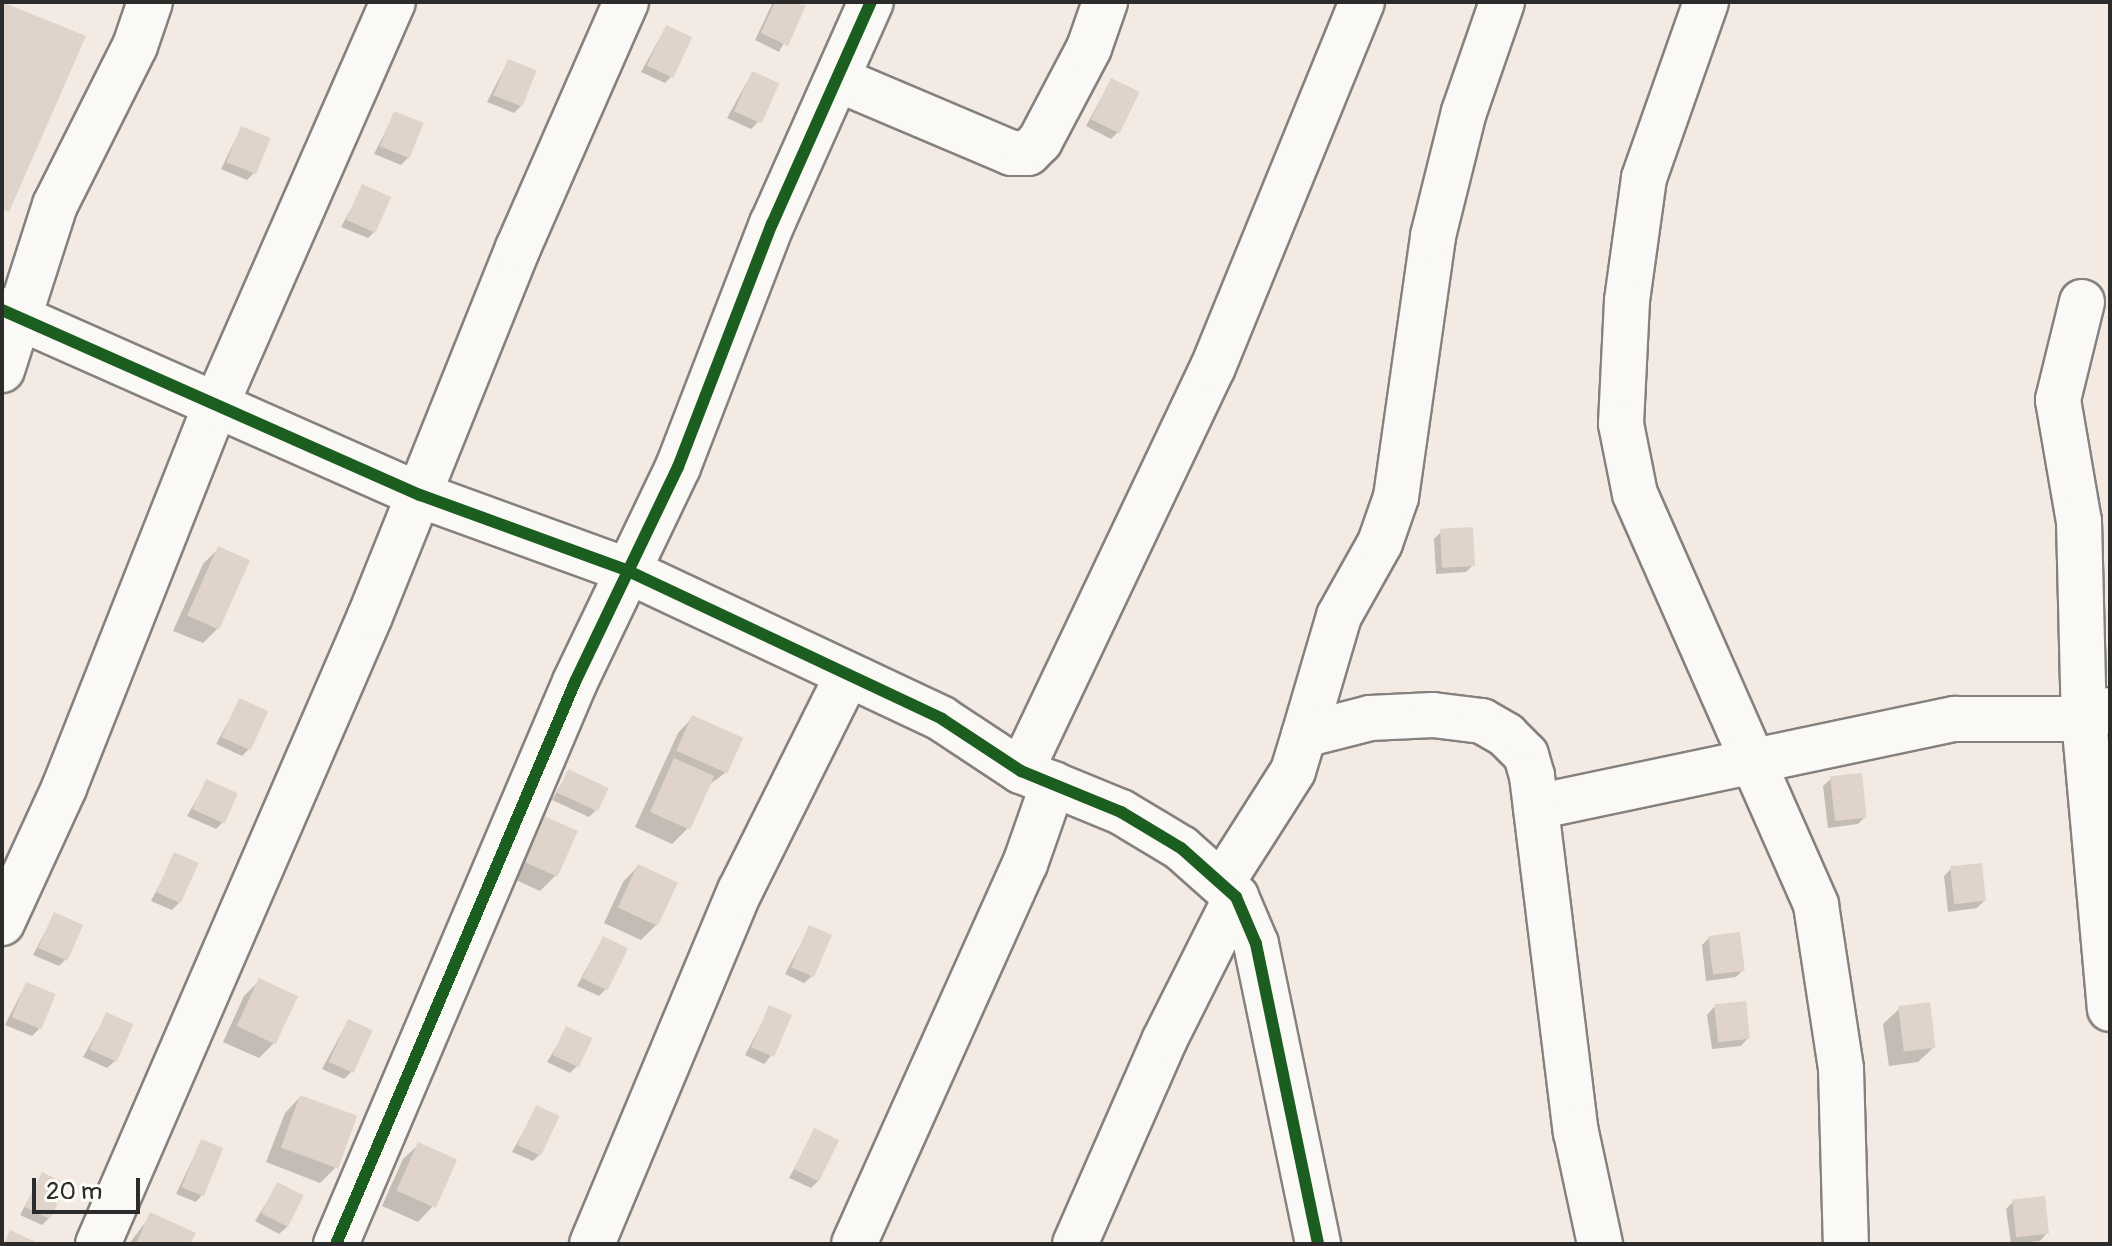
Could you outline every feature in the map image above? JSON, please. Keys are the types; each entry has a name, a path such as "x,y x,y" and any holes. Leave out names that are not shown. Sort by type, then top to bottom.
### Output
{"street":[{"path":"2,923 64,788 216,405 393,2"},
{"path":"98,1244 420,495 518,248 626,2"},
{"path":"336,1244 460,945 626,570 678,467 715,363 871,2"},
{"path":"837,79 1011,153 1028,153 1040,141 1089,48 1105,2"},
{"path":"854,1244 1025,864 1037,777 1201,394 1362,2"},
{"path":"1075,1244 1230,889 1293,771 1339,616 1380,543 1396,497 1433,236 1464,112 1502,2"},
{"path":"1706,2 1644,178 1627,301 1621,424 1635,494 1751,764 1778,810 1816,905 1841,1069 1846,1244"},
{"path":"2,370 12,315 55,205 135,46 144,4"},
{"path":"2082,302 2058,400 2079,521 2097,714 2110,1009"},
{"path":"12,315 420,495 626,570 846,678 942,719 1037,777 1121,812 1230,889 1256,944 1318,1244"},
{"path":"592,1244 740,891 846,678"},
{"path":"1536,807 1955,719 2097,714"},
{"path":"1304,735 1370,718 1433,715 1482,721 1506,735 1526,755 1536,807 1576,1132 1600,1244"}],"building":[{"path":"2,2 86,36 9,212 2,209"},
{"path":"775,2 806,5 788,46 761,33"},
{"path":"666,25 692,37 673,78 647,66"},
{"path":"508,59 537,71 522,107 493,95"},
{"path":"752,71 779,83 762,123 734,111"},
{"path":"1111,78 1140,92 1120,133 1091,119"},
{"path":"394,111 424,123 409,158 380,146"},
{"path":"241,126 271,138 256,174 226,162"},
{"path":"362,184 391,197 375,233 346,220"},
{"path":"1473,527 1475,566 1442,568 1440,529"},
{"path":"218,546 250,560 219,630 187,615"},
{"path":"239,698 268,711 251,750 222,737"},
{"path":"692,715 743,738 727,773 676,751"},
{"path":"674,758 714,776 690,830 650,812"},
{"path":"568,769 609,788 598,812 557,793"},
{"path":"1862,773 1867,818 1835,821 1830,776"},
{"path":"206,779 238,793 225,823 193,809"},
{"path":"535,812 578,831 558,877 515,858"},
{"path":"174,852 199,863 181,903 156,892"},
{"path":"1982,863 1986,901 1954,904 1950,866"},
{"path":"638,864 678,883 658,926 618,908"},
{"path":"54,912 83,925 67,961 38,948"},
{"path":"809,925 832,935 814,977 791,967"},
{"path":"1740,932 1745,971 1713,975 1708,936"},
{"path":"603,936 628,948 608,991 582,978"},
{"path":"259,978 298,996 276,1044 237,1026"},
{"path":"26,982 56,994 41,1029 12,1017"},
{"path":"1746,1001 1750,1039 1718,1042 1714,1004"},
{"path":"1930,1002 1936,1048 1904,1052 1898,1006"},
{"path":"769,1005 792,1015 774,1057 751,1047"},
{"path":"106,1012 133,1024 117,1062 89,1049"},
{"path":"348,1019 373,1030 354,1073 329,1062"},
{"path":"566,1026 592,1038 579,1067 552,1055"},
{"path":"300,1095 357,1116 338,1168 281,1148"},
{"path":"536,1105 560,1116 541,1156 517,1145"},
{"path":"814,1128 839,1140 819,1182 794,1169"},
{"path":"201,1139 223,1148 204,1196 182,1187"},
{"path":"418,1142 457,1159 436,1208 396,1190"},
{"path":"42,1172 67,1184 50,1219 25,1207"},
{"path":"277,1182 304,1196 288,1227 261,1213"},
{"path":"2045,1196 2049,1234 2016,1237 2012,1199"},
{"path":"150,1212 196,1233 190,1244 136,1244"},
{"path":"10,1230 40,1244 4,1244"}],"cycle path":[{"path":"336,1244 575,682 678,467 772,224 871,2"},
{"path":"2,310 420,495 626,570 942,719 1021,771 1121,812 1181,848 1236,897 1256,944 1318,1244"}]}
